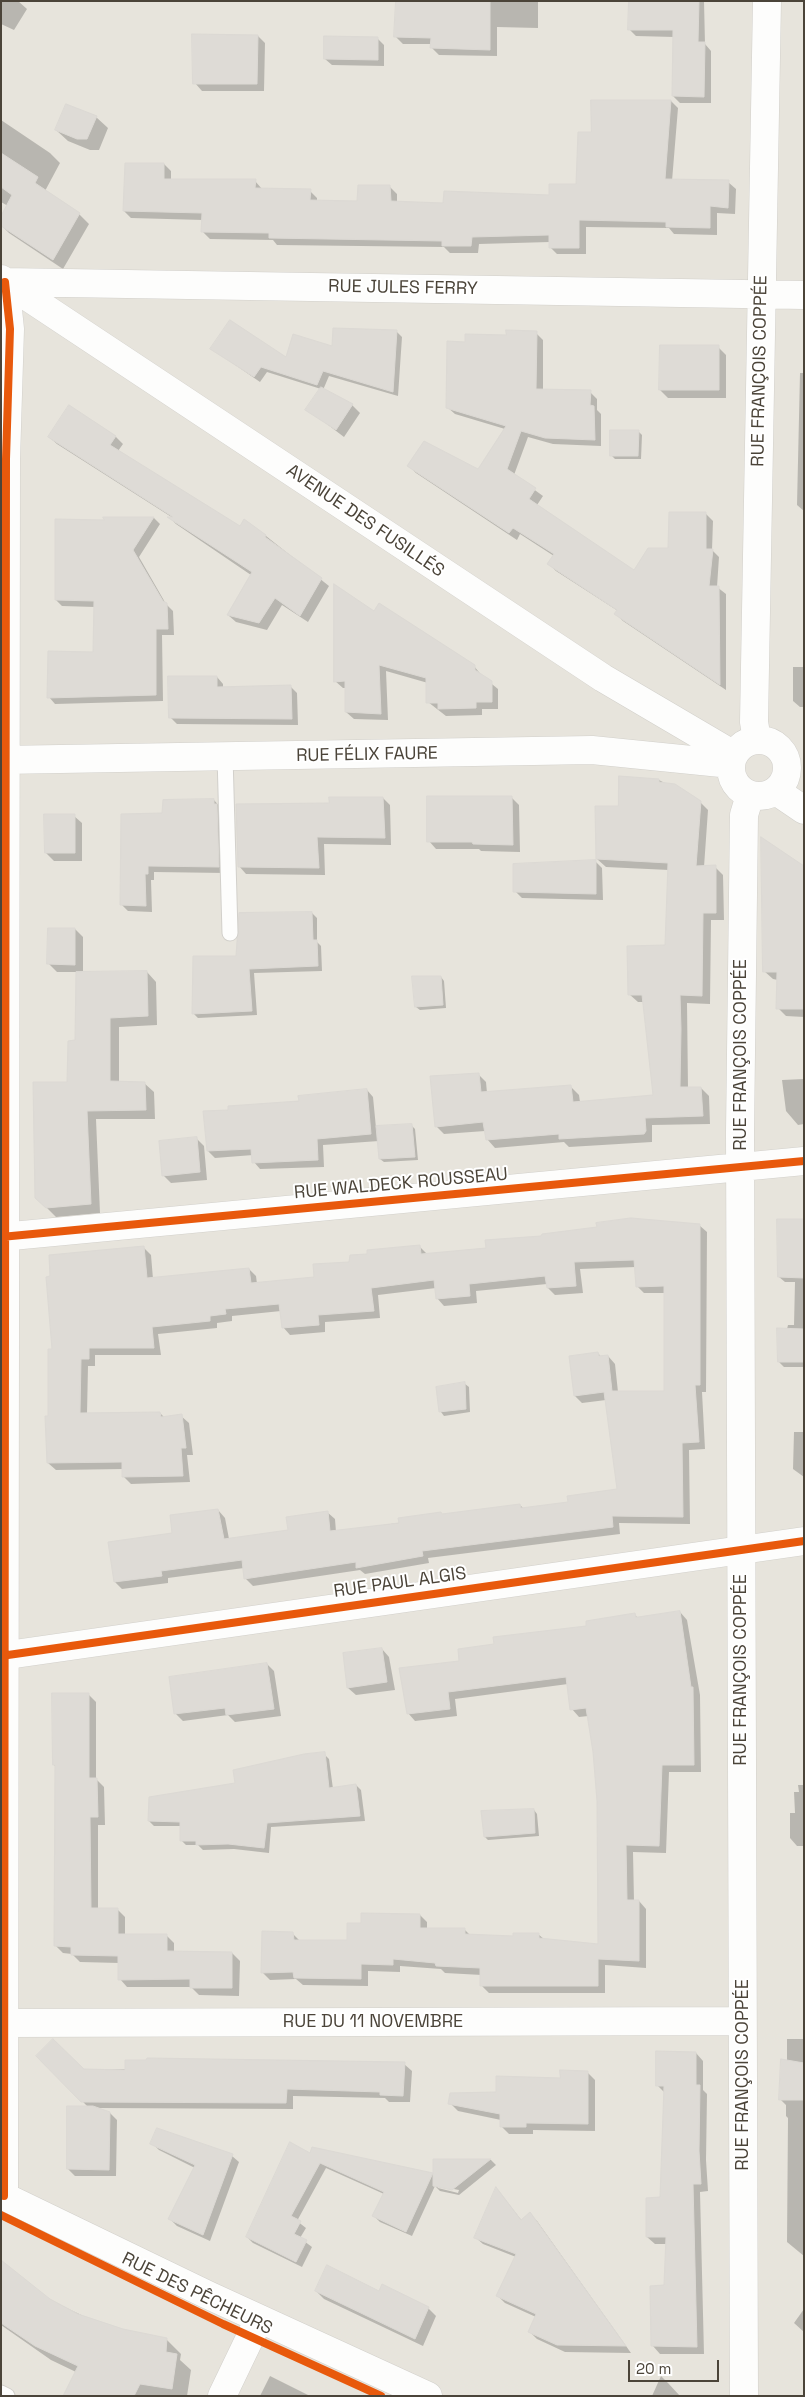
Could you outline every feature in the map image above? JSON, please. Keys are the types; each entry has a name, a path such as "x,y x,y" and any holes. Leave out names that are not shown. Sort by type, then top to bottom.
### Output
{"street":[{"name":"RUE FRANÇOIS COPPÉE","path":"757,740 754,722 767,1"},
{"name":"RUE JULES FERRY","path":"3,281 804,296"},
{"name":"AVENUE DES FUSILLÉS","path":"3,281 609,682 733,760"},
{"path":"2,2197 4,2023 4,760 6,459 10,329 3,281"},
{"path":"757,740 772,742 793,752 786,777 776,791 759,796 750,795 735,783 733,760 740,747 757,740"},
{"name":"RUE FÉLIX FAURE","path":"4,760 592,750 733,760"},
{"path":"776,791 804,810"},
{"name":"RUE FRANÇOIS COPPÉE","path":"744,2396 741,1167 744,815 750,795"},
{"name":"RUE WALDECK ROUSSEAU","path":"4,1237 804,1161"},
{"name":"RUE PAUL ALGIS","path":"3,1655 804,1541"},
{"name":"RUE DU 11 NOVEMBRE","path":"4,2023 742,2021"},
{"name":"RUE DES PÊCHEURS","path":"2,2197 259,2319 428,2396"},
{"path":"222,2396 259,2319"}],"lane":[{"path":"225,756 230,933"},
{"path":"1,2393 7,2396"}],"shaded area":[{"path":"1,1 804,1 804,2396 1,2396"}],"building":[{"path":"396,1 490,1 490,50 430,48 431,38 394,37"},
{"path":"629,1 699,1 698,42 705,42 704,97 672,96 673,30 628,30"},
{"path":"192,34 258,35 257,84 193,84"},
{"path":"324,36 378,37 378,60 324,59"},
{"path":"591,100 671,100 665,179 729,180 728,208 710,206 710,228 666,227 666,222 579,220 579,248 549,248 549,235 472,237 471,246 442,246 442,241 269,238 269,233 201,232 202,213 123,211 125,163 164,163 164,179 256,179 255,188 311,189 310,200 357,201 358,185 390,185 391,201 443,203 444,191 549,195 549,184 576,184 578,132 591,132"},
{"path":"66,104 97,116 87,139 77,139 55,130"},
{"path":"1,153 38,177 35,183 80,213 53,260 1,226 1,216 12,195 1,187"},
{"path":"230,320 286,357 293,334 332,346 333,328 397,330 393,392 323,371 317,385 261,367 254,377 210,349"},
{"path":"506,330 537,331 536,389 591,390 590,405 594,406 595,440 545,438 521,431 507,469 536,488 529,499 634,570 648,548 668,548 669,512 706,512 706,549 713,549 709,586 719,586 720,685 614,614 617,610 547,564 554,554 513,528 509,533 407,466 424,441 478,469 506,426 446,408 447,341 465,342 465,334 506,335"},
{"path":"660,345 719,345 719,390 659,390"},
{"path":"321,387 353,404 336,430 305,410"},
{"path":"69,405 116,436 110,445 240,526 244,519 266,535 265,537 322,578 300,616 275,598 259,623 227,615 252,572 167,517 173,517 48,437"},
{"path":"610,430 639,430 638,456 610,456"},
{"path":"103,517 154,517 133,550 163,601 167,603 168,629 156,629 156,695 47,698 48,651 93,652 94,601 55,600 55,519 104,520"},
{"path":"334,584 374,611 379,603 475,665 475,670 492,681 492,702 476,702 476,708 438,709 438,703 426,703 426,678 379,665 381,714 345,712 345,681 334,682"},
{"path":"168,676 217,676 217,687 291,685 292,719 169,718"},
{"path":"619,776 659,779 659,782 675,784 701,801 696,866 716,865 716,913 703,913 702,996 680,995 680,1087 701,1087 703,1116 645,1118 646,1131 644,1134 559,1139 559,1134 486,1140 483,1122 435,1127 430,1076 479,1073 481,1092 571,1085 573,1102 653,1095 642,995 628,995 627,946 665,945 668,863 596,859 595,806 618,806"},
{"path":"427,796 512,796 513,845 473,844 472,842 427,842"},
{"path":"329,797 383,797 385,838 317,837 319,868 238,867 236,804 329,803"},
{"path":"214,799 214,804 217,804 219,867 148,866 148,874 145,874 146,906 120,905 121,814 162,813 163,800"},
{"path":"44,814 75,814 75,853 45,853"},
{"path":"761,837 804,866 804,1009 776,1009 777,972 763,972"},
{"path":"596,860 596,894 513,892 513,864"},
{"path":"312,912 313,940 317,940 318,966 249,969 252,1011 192,1014 193,956 236,956 239,913"},
{"path":"48,928 75,928 75,965 47,964"},
{"path":"147,971 148,1016 110,1018 110,1081 145,1082 146,1110 87,1111 91,1204 46,1208 35,1198 33,1082 67,1082 68,1041 75,1040 76,972"},
{"path":"412,976 441,976 443,1005 415,1007"},
{"path":"367,1089 371,1134 317,1139 318,1160 252,1163 251,1149 207,1151 203,1111 228,1110 228,1106 299,1101 298,1096"},
{"path":"412,1124 415,1157 379,1159 376,1126"},
{"path":"197,1137 200,1172 162,1176 159,1141"},
{"path":"631,1218 700,1224 700,1385 695,1385 699,1442 682,1443 683,1517 612,1516 613,1527 422,1551 423,1556 356,1568 356,1562 244,1579 242,1560 161,1571 162,1576 114,1582 108,1542 172,1533 170,1515 218,1509 224,1539 288,1530 286,1517 328,1511 330,1531 399,1523 398,1518 441,1512 442,1514 520,1504 521,1508 568,1502 567,1496 617,1489 604,1392 574,1396 569,1356 598,1352 599,1356 608,1355 612,1391 664,1391 664,1286 636,1287 634,1260 574,1262 576,1286 547,1288 545,1276 469,1284 470,1296 436,1299 434,1280 371,1288 374,1311 318,1315 319,1325 282,1328 279,1304 225,1309 226,1314 210,1316 210,1321 152,1327 154,1348 89,1348 89,1359 81,1359 80,1413 160,1412 161,1417 182,1414 186,1448 181,1448 183,1476 122,1477 122,1462 47,1463 45,1416 48,1416 48,1349 52,1349 46,1277 50,1276 49,1255 144,1246 147,1278 249,1268 251,1283 314,1277 313,1264 349,1262 350,1255 367,1254 367,1250 420,1245 421,1254 486,1248 485,1240 541,1236 542,1234 597,1227 596,1223"},
{"path":"777,1219 804,1219 804,1278 778,1277"},
{"path":"777,1328 804,1329 804,1362 778,1362"},
{"path":"465,1382 466,1409 439,1412 436,1387"},
{"path":"680,1611 691,1687 693,1687 694,1765 662,1765 659,1846 626,1845 627,1900 639,1900 639,1961 598,1959 598,1986 480,1986 480,1968 436,1966 435,1963 393,1959 393,1965 361,1964 361,1979 294,1978 293,1972 261,1973 262,1931 293,1932 294,1940 347,1940 347,1923 361,1923 361,1913 420,1914 420,1928 465,1928 465,1934 513,1936 513,1933 539,1933 539,1938 598,1944 597,1801 593,1752 586,1708 570,1710 566,1677 448,1692 450,1709 407,1714 399,1668 459,1661 458,1649 494,1644 493,1637 586,1626 586,1621 635,1613 636,1617"},
{"path":"382,1648 387,1682 347,1688 343,1653"},
{"path":"267,1663 274,1709 226,1715 225,1708 174,1714 169,1677"},
{"path":"52,1693 89,1693 89,1778 97,1778 98,1817 90,1817 91,1908 118,1908 118,1934 167,1934 167,1951 232,1952 232,1988 190,1988 190,1979 118,1980 118,1956 71,1955 71,1947 54,1946 55,1765 53,1765"},
{"path":"325,1752 329,1788 356,1784 360,1816 267,1823 264,1848 228,1844 196,1845 196,1841 180,1841 180,1822 148,1821 149,1797 235,1783 233,1770 304,1754"},
{"path":"534,1809 535,1833 484,1837 481,1811"},
{"path":"53,2039 84,2069 125,2070 125,2060 146,2060 147,2058 405,2062 403,2096 380,2095 380,2092 287,2089 286,2103 81,2102 36,2056"},
{"path":"656,2051 696,2052 696,2085 700,2085 699,2151 701,2184 693,2184 697,2347 651,2346 650,2286 664,2285 666,2237 646,2237 646,2198 660,2197 664,2086 656,2086"},
{"path":"781,2059 804,2063 804,2100 779,2100"},
{"path":"560,2070 588,2071 588,2124 526,2123 526,2127 500,2127 500,2114 448,2104 450,2093 496,2092 496,2076 560,2078"},
{"path":"67,2106 93,2106 110,2112 109,2170 67,2169"},
{"path":"157,2128 233,2154 203,2235 168,2219 195,2165 150,2144"},
{"path":"290,2142 310,2153 312,2147 433,2173 406,2232 372,2216 384,2192 320,2163 291,2216 301,2221 294,2234 307,2240 296,2262 246,2237"},
{"path":"433,2159 491,2159 452,2190 433,2186"},
{"path":"496,2187 521,2220 530,2212 626,2346 557,2345 528,2332 536,2314 496,2296 516,2254 474,2238"},
{"path":"1,2260 50,2299 78,2314 123,2329 167,2338 166,2352 177,2354 172,2389 140,2384 134,2396 63,2396 78,2366 35,2346 1,2323"},
{"path":"327,2265 379,2291 382,2284 429,2307 415,2339 315,2291"}],"cycle path":[{"path":"4,2196 6,459 10,329 5,282"},
{"path":"1,1237 804,1161"},
{"path":"1,1656 804,1541"},
{"path":"1,2215 223,2324 381,2396"}]}
